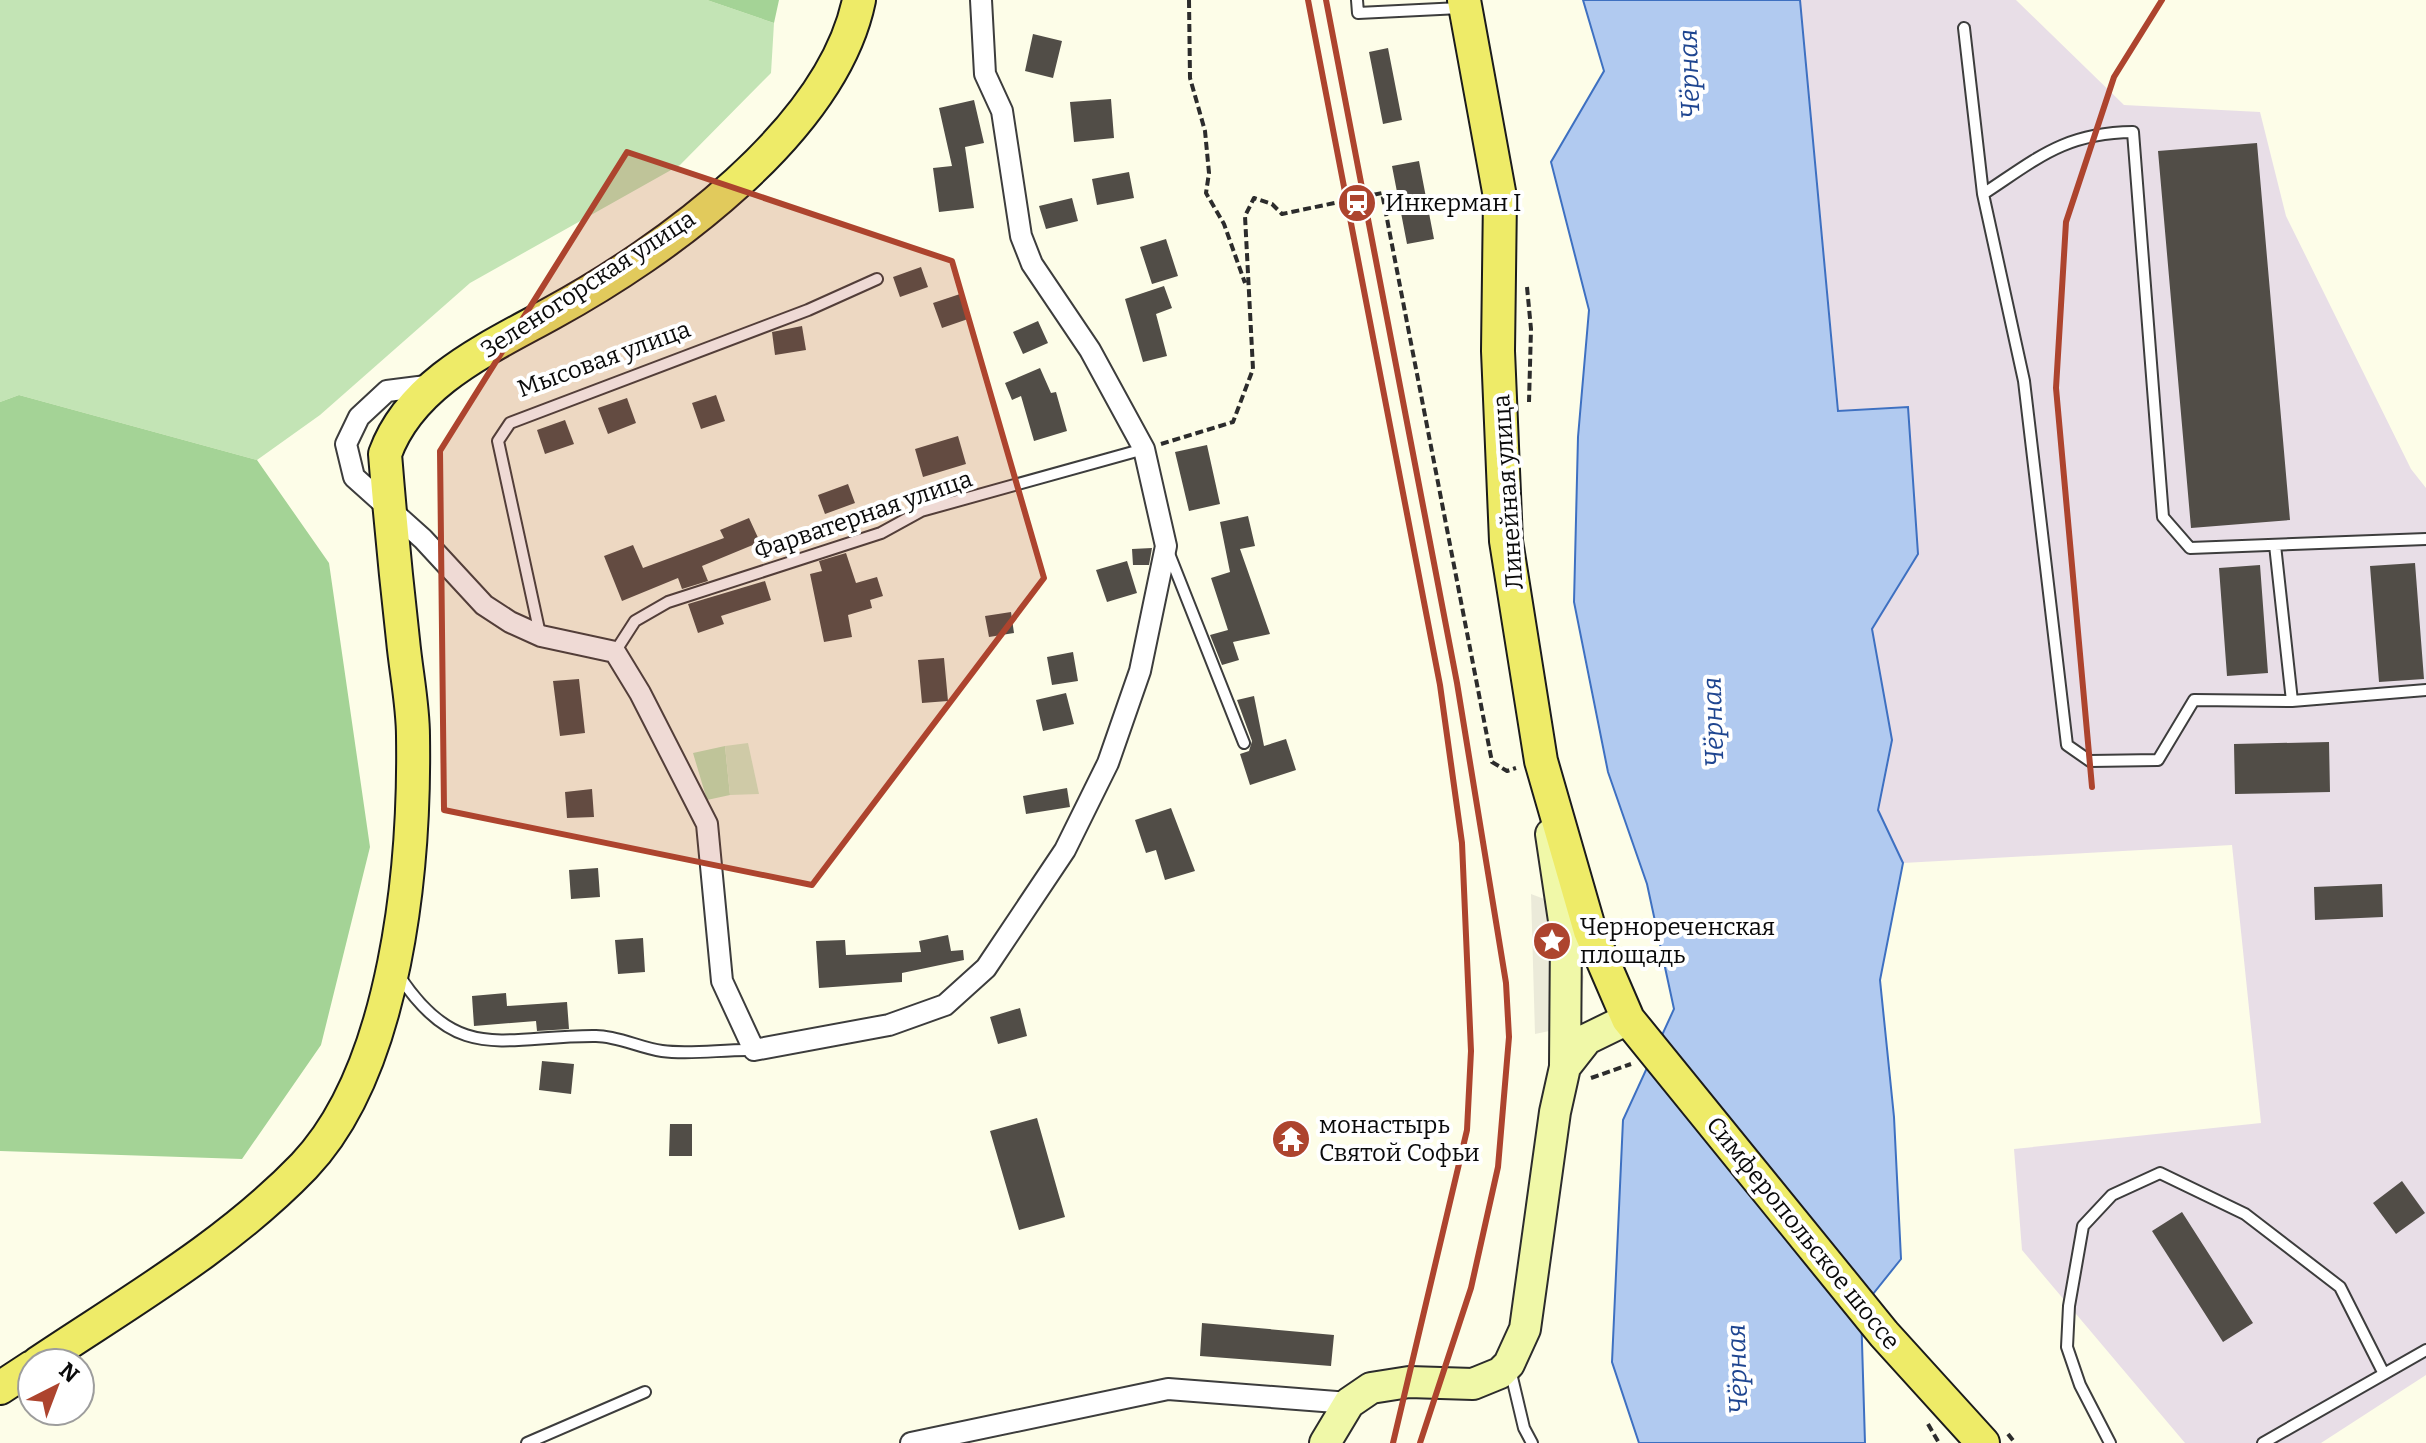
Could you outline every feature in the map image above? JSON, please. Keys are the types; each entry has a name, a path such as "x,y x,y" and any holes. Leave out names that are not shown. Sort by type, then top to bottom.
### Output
{"main road":[{"name":"Зеленогорская улица","path":"62,1347 238,1229 305,1164 343,1115 361,1073 383,1010 407,888 413,735 385,454 395,427 412,405 494,343 554,312 644,254 768,155 823,86 854,27 859,0"},
{"name":"Линейная улица","path":"1465,4 1500,197 1498,351 1506,541 1541,761 1590,931 1628,1019"},
{"path":"1325,1443 1349,1403 1371,1388 1388,1383 1473,1384 1500,1373 1509,1364 1525,1329 1555,1112 1565,1067 1566,934 1541,761"},
{"path":"1565,1067 1587,1039 1628,1019"},
{"name":"Симферопольское шоссе","path":"1628,1019 1884,1334 1983,1443"}],"street":[{"path":"390,523 484,605 510,622 541,636 615,652 640,693 707,824 722,981 754,1050 889,1025 945,1005 986,968 1065,850 1108,763 1140,671 1166,546 1144,449 1090,350 1032,264 1021,236 1002,111 985,74 981,0"},
{"path":"911,1443 1168,1389 1349,1403"}],"lane":[{"path":"1357,0 1358,13 1465,4"},
{"path":"1964,28 1983,194 2024,381 2067,745 2090,761 2158,760 2194,700 2292,701 2426,690"},
{"path":"1983,194 2058,145 2096,133 2133,132 2163,517 2190,548 2426,539"},
{"name":"Мысовая улица","path":"541,636 498,441 510,423 808,310 877,279"},
{"name":"Фарватерная улица","path":"615,652 635,621 668,602 881,533 921,511 1144,449"},
{"path":"2275,545 2292,701"},
{"path":"1166,546 1244,743"},
{"path":"392,965 414,998 449,1030 493,1043 599,1036 664,1051 754,1050"},
{"path":"2110,1443 2080,1385 2067,1347 2069,1306 2083,1226 2112,1195 2160,1173 2245,1214 2340,1287 2384,1374"},
{"path":"2263,1443 2426,1350"},
{"path":"1509,1364 1524,1428 1532,1443"},
{"path":"527,1443 645,1392"}],"path":[{"path":"1189,0 1190,78 1205,131 1209,173 1206,193 1224,224 1249,292"},
{"path":"1144,449 1233,422 1253,369 1245,216 1254,198 1272,204 1282,214 1378,193 1384,196 1492,762 1507,771 1541,761"}],"highlighted area":[{"path":"627,152 952,261 1044,578 812,885 444,810 440,451"}],"shaded area":[{"path":"1800,0 2016,0 2124,105 2260,112 2286,216 2411,469 2426,488 2426,1375 2321,1443 2185,1443 2022,1250 2014,1149 2261,1123 2232,845 1903,863 1878,810 1892,740 1872,629 1918,554 1908,407 1839,412"},
{"name":"Чернореченская площадь","path":"1531,894 1560,905 1584,977 1578,1025 1535,1034"}],"green space":[{"path":"0,0 707,0 774,23 771,73 680,165 470,283 320,415 257,460 19,395 0,402"},
{"path":"707,0 779,0 774,23"},
{"path":"19,395 257,460 329,563 370,847 321,1045 242,1159 0,1151 0,402"},
{"path":"748,743 759,794 730,795 725,746"},
{"path":"725,746 730,795 707,800 693,753"}],"water":[{"name":"Чёрная","path":"1583,0 1800,0 1838,411 1908,407 1918,554 1872,629 1892,740 1878,810 1903,863 1880,980 1894,1117 1901,1259 1861,1309 1865,1443 1639,1443 1612,1362 1623,1120 1674,1009 1647,884 1608,772 1574,602 1578,437 1589,310 1551,162 1604,71"}],"building":[{"path":"1033,34 1062,41 1053,78 1025,71"},
{"path":"1388,48 1402,120 1383,124 1369,52"},
{"path":"1111,99 1114,138 1074,142 1070,102"},
{"path":"974,100 984,143 965,147 974,208 939,212 933,168 952,166 939,108"},
{"path":"2257,143 2290,520 2191,528 2158,151"},
{"path":"1419,161 1434,239 1407,244 1392,166"},
{"path":"1129,172 1134,198 1097,205 1092,179"},
{"path":"1072,198 1078,221 1046,229 1039,206"},
{"path":"1166,239 1178,276 1152,284 1140,247"},
{"path":"921,267 928,287 900,297 893,277"},
{"path":"1164,286 1172,308 1156,314 1167,356 1143,362 1125,299"},
{"path":"960,294 968,319 942,328 933,303"},
{"path":"1038,321 1048,343 1023,354 1013,332"},
{"path":"802,326 806,350 775,355 772,332"},
{"path":"1040,368 1051,393 1056,392 1067,431 1034,441 1021,396 1012,400 1005,383"},
{"path":"716,395 725,421 701,429 692,403"},
{"path":"627,398 636,423 608,434 598,408"},
{"path":"565,420 574,444 545,454 537,430"},
{"path":"958,436 966,464 923,477 915,449"},
{"path":"1207,445 1220,504 1189,511 1175,452"},
{"path":"848,484 855,503 825,514 818,495"},
{"path":"1248,516 1255,546 1240,549 1270,634 1233,642 1239,660 1222,665 1210,635 1228,630 1211,578 1230,572 1220,522"},
{"path":"749,518 760,542 702,566 708,581 682,589 678,578 622,601 604,556 633,545 643,568 724,538 720,530"},
{"path":"1152,548 1149,565 1133,565 1132,549"},
{"path":"846,553 856,583 877,577 883,596 870,600 872,608 848,615 852,637 824,642 810,574 822,571 819,561"},
{"path":"1127,561 1137,593 1107,602 1096,570"},
{"path":"2415,563 2424,679 2379,682 2370,566"},
{"path":"2260,565 2268,673 2227,676 2219,568"},
{"path":"765,581 771,600 721,616 724,624 698,633 688,604"},
{"path":"1011,612 1014,633 989,637 985,616"},
{"path":"1073,652 1078,681 1052,685 1047,657"},
{"path":"944,658 948,701 922,703 918,660"},
{"path":"579,679 585,733 560,736 553,681"},
{"path":"1066,693 1074,724 1043,731 1036,700"},
{"path":"1254,696 1264,746 1286,739 1296,770 1250,785 1240,754 1249,751 1252,741 1237,700"},
{"path":"2329,742 2330,792 2235,794 2234,744"},
{"path":"1067,788 1070,807 1026,814 1023,796"},
{"path":"592,789 594,817 567,818 565,792"},
{"path":"1171,808 1195,871 1165,880 1156,850 1146,853 1135,820"},
{"path":"598,868 600,897 571,899 569,870"},
{"path":"2382,884 2383,917 2315,920 2314,887"},
{"path":"948,935 951,951 963,950 964,960 902,973 902,982 819,988 816,941 845,940 846,955 921,952 919,941"},
{"path":"643,938 645,972 618,974 615,940"},
{"path":"506,993 507,1006 567,1002 569,1029 537,1031 536,1021 474,1026 472,996"},
{"path":"1020,1008 1027,1036 998,1044 990,1017"},
{"path":"542,1061 574,1064 571,1094 539,1090"},
{"path":"1037,1118 1065,1217 1019,1230 990,1131"},
{"path":"670,1124 692,1124 692,1156 669,1156"},
{"path":"2402,1181 2425,1213 2396,1234 2373,1203"},
{"path":"2182,1212 2253,1323 2223,1342 2152,1231"},
{"path":"1202,1323 1334,1335 1331,1366 1200,1356"}],"railway":[{"path":"1308,0 1440,685 1462,843 1471,1051 1467,1130 1393,1443"},
{"path":"1326,0 1457,683 1506,983 1509,1037 1498,1167 1471,1288 1420,1443"},
{"path":"2092,787 2056,388 2066,222 2114,77 2162,0"}],"place":[{"name":"Инкерман I","path":"1357,203"},
{"name":"Чернореченская площадь","path":"1552,941"},
{"name":"монастырь Святой Софьи","path":"1291,1139"}]}
